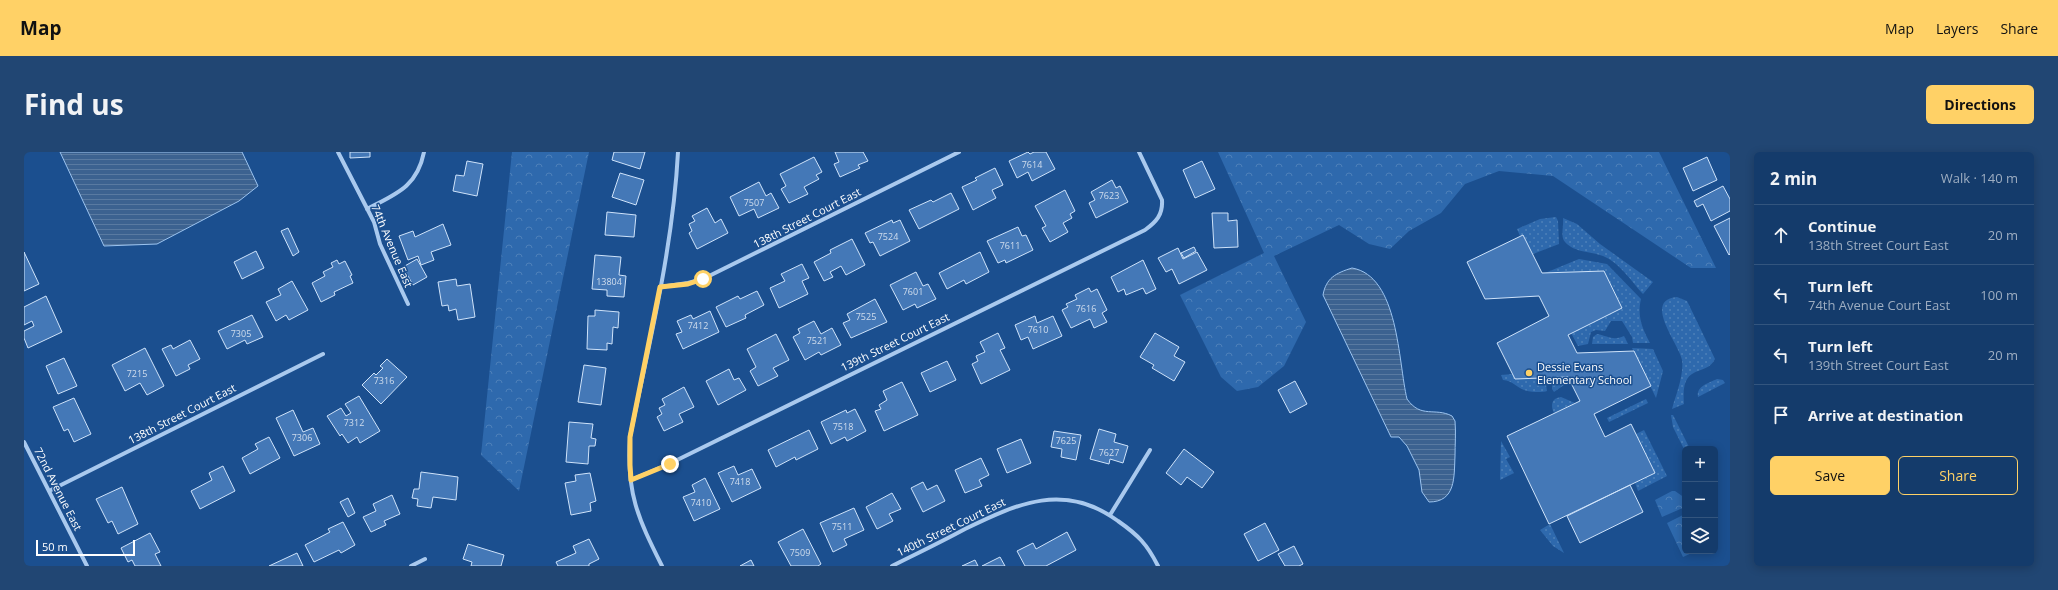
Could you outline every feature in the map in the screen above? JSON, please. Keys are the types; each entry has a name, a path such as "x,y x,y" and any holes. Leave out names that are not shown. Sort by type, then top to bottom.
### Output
{"street":[{"name":"74th Avenue East","path":"338,152 374,222 380,244 408,304"},
{"path":"367,209 388,198 411,182 421,166 424,152"},
{"path":"662,566 640,521 634,505 630,465 630,437 660,287 677,184 678,152"},
{"name":"138th Street Court East","path":"660,287 688,284 703,279 959,152"},
{"name":"139th Street Court East","path":"631,480 670,464 1145,230 1156,221 1161,213 1162,200 1139,152"},
{"name":"138th Street Court East","path":"49,491 323,354"},
{"name":"72nd Avenue East","path":"24,442 86,566"},
{"path":"1110,515 1150,450"},
{"name":"140th Street Court East","path":"892,566 1002,511 1032,502 1050,499 1084,503 1110,515 1145,543 1158,566"},
{"path":"411,566 424,559"}],"green space":[{"path":"512,152 589,152 519,491 481,455"},
{"path":"1218,152 1659,152 1716,268 1691,268 1553,176 1499,171 1465,184 1441,213 1409,231 1390,249 1369,244 1339,225 1274,256 1306,322 1284,366 1258,387 1237,391 1221,377 1180,295 1264,253"},
{"path":"1556,217 1558,221 1559,244 1533,254 1523,235 1520,236 1517,229 1540,219"},
{"path":"1563,218 1577,224 1600,244 1653,282 1643,294 1625,273 1609,259 1598,254 1578,250 1569,246 1565,242 1562,234"},
{"path":"1579,259 1607,264 1641,299 1641,322 1650,343 1633,343 1632,337 1622,321 1611,321 1605,331 1596,330 1591,332 1588,344 1578,346 1571,333 1622,307 1604,271 1545,273"},
{"path":"1677,297 1687,301 1715,359 1711,365 1695,372 1690,376 1686,382 1684,390 1684,404 1672,409 1681,379 1682,360 1665,324 1662,314 1663,306 1667,300"},
{"path":"1597,334 1614,338 1624,336 1628,344 1592,344 1593,337"},
{"path":"1632,348 1653,349 1663,371 1656,398"},
{"path":"1513,374 1545,378 1547,391 1536,392 1521,389 1503,380 1501,375"},
{"path":"1552,377 1566,377 1564,385 1554,392 1552,389"},
{"path":"1717,379 1723,380 1725,383 1698,397 1699,390 1701,388"},
{"path":"1561,397 1575,403 1554,413 1552,407 1553,402"},
{"path":"1646,399 1648,403 1609,422 1607,418"},
{"path":"1671,415 1673,415 1688,446 1682,446 1673,427"},
{"path":"1644,430 1667,476 1638,491 1635,483 1655,473 1636,434"},
{"path":"1501,441 1510,457 1506,459 1514,473 1500,480"},
{"path":"1672,491 1675,491 1682,496 1682,508 1662,517 1655,500"},
{"path":"1682,516 1682,554 1690,554 1683,557 1667,523"},
{"path":"1550,524 1564,553 1553,546 1540,530"}],"shaded area":[{"path":"60,152 242,152 258,186 239,201 157,244 104,246"},
{"path":"1352,268 1367,274 1379,287 1388,303 1398,343 1407,399 1418,409 1428,412 1440,412 1452,416 1455,421 1455,456 1452,487 1444,498 1438,501 1429,502 1422,492 1419,470 1407,446 1399,437 1391,437 1323,295 1324,289 1329,280 1337,274"}],"building":[{"path":"350,152 370,152 370,157 350,158"},
{"path":"614,152 645,152 640,169 612,160"},
{"path":"835,152 863,152 868,161 858,165 860,168 840,177 834,164 839,162"},
{"path":"1028,152 1030,154 1034,152 1046,152 1055,169 1032,181 1028,172 1017,178 1009,161"},
{"path":"814,157 822,172 816,175 819,179 804,187 808,194 789,203 781,189 786,186 780,174"},
{"path":"1707,157 1717,180 1693,191 1683,168"},
{"path":"467,161 483,164 477,196 453,191 456,175 464,176"},
{"path":"1202,161 1215,189 1195,198 1183,170"},
{"path":"995,168 1003,185 992,190 996,198 973,210 962,187 977,180 975,178"},
{"path":"620,173 644,180 636,205 612,197"},
{"path":"1112,180 1116,188 1120,186 1128,202 1096,218 1089,203 1095,200 1091,192"},
{"path":"759,182 766,196 771,193 779,208 758,218 754,209 739,216 730,197"},
{"path":"1723,186 1730,199 1730,211 1711,221 1703,204 1697,207 1694,201"},
{"path":"1065,190 1075,211 1070,214 1072,218 1063,223 1068,232 1050,242 1042,228 1046,226 1035,206"},
{"path":"951,193 959,209 919,229 909,210 931,200 933,202"},
{"path":"707,208 715,223 721,219 728,233 697,249 689,233 692,231 689,224 695,221 692,216"},
{"path":"607,212 636,215 634,237 605,235"},
{"path":"1212,213 1228,213 1228,221 1237,220 1238,247 1214,248"},
{"path":"1730,218 1730,254 1729,255 1714,226"},
{"path":"892,220 893,223 900,220 910,241 880,256 873,242 870,243 865,233"},
{"path":"443,224 451,245 431,252 434,260 421,265 418,256 408,260 399,236 413,231 415,237"},
{"path":"1018,227 1022,236 1026,235 1033,250 1006,263 1005,260 998,263 987,241"},
{"path":"288,228 299,252 293,256 281,231"},
{"path":"1523,235 1542,273 1604,271 1622,308 1568,335 1577,353 1634,351 1651,386 1594,414 1605,437 1631,424 1655,473 1549,524 1507,436 1580,401 1568,377 1515,379 1497,343 1549,316 1539,296 1485,299 1467,262"},
{"path":"852,239 865,265 846,275 841,266 830,272 833,277 824,281 814,262 831,253 830,250"},
{"path":"1194,247 1196,251 1184,258 1181,253"},
{"path":"1178,248 1183,259 1197,252 1207,270 1179,284 1172,269 1166,272 1158,258"},
{"path":"256,251 264,268 242,279 234,262"},
{"path":"24,252 39,284 24,291"},
{"path":"980,252 989,272 966,284 964,280 947,289 939,273"},
{"path":"595,255 621,257 619,275 626,276 624,297 607,296 607,290 592,289"},
{"path":"417,259 427,277 413,285 403,267"},
{"path":"337,260 339,264 345,261 352,275 350,276 353,283 334,292 335,295 321,302 312,283 325,276 323,272 333,267 331,263"},
{"path":"1143,260 1156,289 1146,294 1143,288 1126,295 1124,289 1118,292 1111,277"},
{"path":"802,264 809,278 802,281 808,294 779,308 770,288 785,281 781,274"},
{"path":"916,272 923,286 928,284 936,299 917,308 915,304 903,310 890,285"},
{"path":"456,279 457,286 470,284 475,317 458,320 456,309 449,311 448,305 442,306 438,282"},
{"path":"292,281 308,310 289,320 286,315 276,321 266,302 281,295 278,289"},
{"path":"1089,288 1091,292 1097,289 1107,310 1102,313 1107,322 1094,328 1090,319 1071,328 1062,310 1068,307 1066,304 1077,299 1075,295"},
{"path":"757,291 764,305 745,315 746,318 726,327 716,307 738,296 740,299"},
{"path":"46,296 62,332 28,348 24,338 24,331 34,326 32,321 24,325 24,307"},
{"path":"875,299 887,322 851,338 843,323 850,320 847,314"},
{"path":"595,310 619,312 618,328 613,327 612,344 607,343 607,350 587,349 588,316 595,316"},
{"path":"710,311 719,332 683,349 676,334 682,332 677,321 691,315 693,319"},
{"path":"252,315 263,337 247,344 245,340 227,349 218,331"},
{"path":"1035,316 1037,323 1053,316 1062,336 1033,349 1028,337 1021,340 1015,325"},
{"path":"814,321 821,334 832,328 841,345 821,355 819,352 805,360 793,337 800,333 798,329"},
{"path":"998,333 1005,348 1000,350 1010,370 981,384 972,364 978,361 976,356 985,352 980,342"},
{"path":"1155,333 1179,347 1174,356 1185,362 1174,381 1152,368 1154,365 1140,357"},
{"path":"776,334 789,360 773,368 778,376 758,386 750,371 756,367 747,349"},
{"path":"190,340 200,359 188,365 190,369 176,376 162,349 171,345 173,349"},
{"path":"145,348 164,386 147,395 140,383 125,391 112,365"},
{"path":"64,358 77,386 58,394 46,366"},
{"path":"387,359 407,377 381,404 362,385 374,373 376,375 383,368 380,366"},
{"path":"947,361 956,380 930,392 921,373"},
{"path":"584,365 606,368 601,405 578,402"},
{"path":"729,369 734,380 739,378 746,390 718,405 706,381"},
{"path":"1295,381 1307,404 1290,413 1278,390"},
{"path":"902,382 918,415 884,431 875,411 881,409 879,405 887,400 883,391"},
{"path":"684,387 694,407 679,414 683,422 664,431 657,417 662,414 659,408 665,405 662,399"},
{"path":"359,396 380,431 360,443 357,437 348,443 342,434 340,436 327,416 341,408 346,416 351,413 345,404"},
{"path":"74,398 91,434 74,442 68,429 64,431 53,407"},
{"path":"855,409 866,431 847,441 845,437 831,444 821,422 846,410 847,413"},
{"path":"293,410 303,432 313,428 320,444 294,456 276,418"},
{"path":"569,422 593,424 591,438 596,439 595,446 589,446 588,464 566,462"},
{"path":"1099,429 1116,434 1114,442 1128,446 1123,463 1110,459 1109,464 1090,459"},
{"path":"809,430 818,449 796,460 795,457 776,467 768,450"},
{"path":"1054,431 1081,435 1076,460 1061,457 1062,449 1051,447"},
{"path":"269,437 280,458 250,474 242,458 258,449 255,444"},
{"path":"1021,439 1031,463 1007,473 997,449"},
{"path":"1184,449 1214,472 1202,488 1187,477 1181,485 1166,473"},
{"path":"981,458 989,475 979,480 982,486 965,493 955,470"},
{"path":"223,466 235,491 200,509 191,491 212,480 209,473"},
{"path":"734,466 738,475 752,469 761,488 732,502 718,473"},
{"path":"421,472 458,477 456,500 433,497 431,508 417,506 418,499 412,498 414,489 419,489"},
{"path":"590,473 596,501 590,503 591,511 571,515 565,483 576,481 575,475"},
{"path":"705,478 720,509 694,521 683,497 695,492 692,485"},
{"path":"923,482 927,490 937,485 945,501 923,512 911,488"},
{"path":"1630,485 1643,512 1580,543 1567,516"},
{"path":"122,487 138,524 118,534 112,521 108,523 96,499"},
{"path":"892,493 901,509 889,514 893,521 877,529 866,507"},
{"path":"392,495 400,514 384,521 386,525 371,532 363,517 376,511 373,504"},
{"path":"348,498 355,513 348,517 340,502"},
{"path":"854,508 864,530 844,539 847,545 833,552 820,523"},
{"path":"343,522 355,545 341,553 339,550 314,562 305,545 330,532 328,529"},
{"path":"1265,523 1279,550 1258,561 1244,534"},
{"path":"803,529 821,564 818,566 791,566 778,542"},
{"path":"1067,532 1076,550 1046,566 1025,566 1017,551 1033,543 1036,549"},
{"path":"150,533 160,552 155,554 161,566 135,566 132,560 128,562 121,548"},
{"path":"589,539 599,559 589,564 589,566 558,566 556,562 576,553 573,546"},
{"path":"468,544 504,555 501,566 471,566 472,562 463,559"},
{"path":"1294,546 1303,564 1299,566 1285,566 1278,554"},
{"path":"297,553 303,566 269,566"},
{"path":"1000,557 1005,566 982,566"},
{"path":"751,560 754,566 740,566"},
{"path":"975,560 978,566 962,566"}],"place":[{"name":"Dessie Evans Elementary School","path":"1529,373"}],"route":[{"path":"670,464 631,480 630,437 660,287 688,284 703,279"}]}
